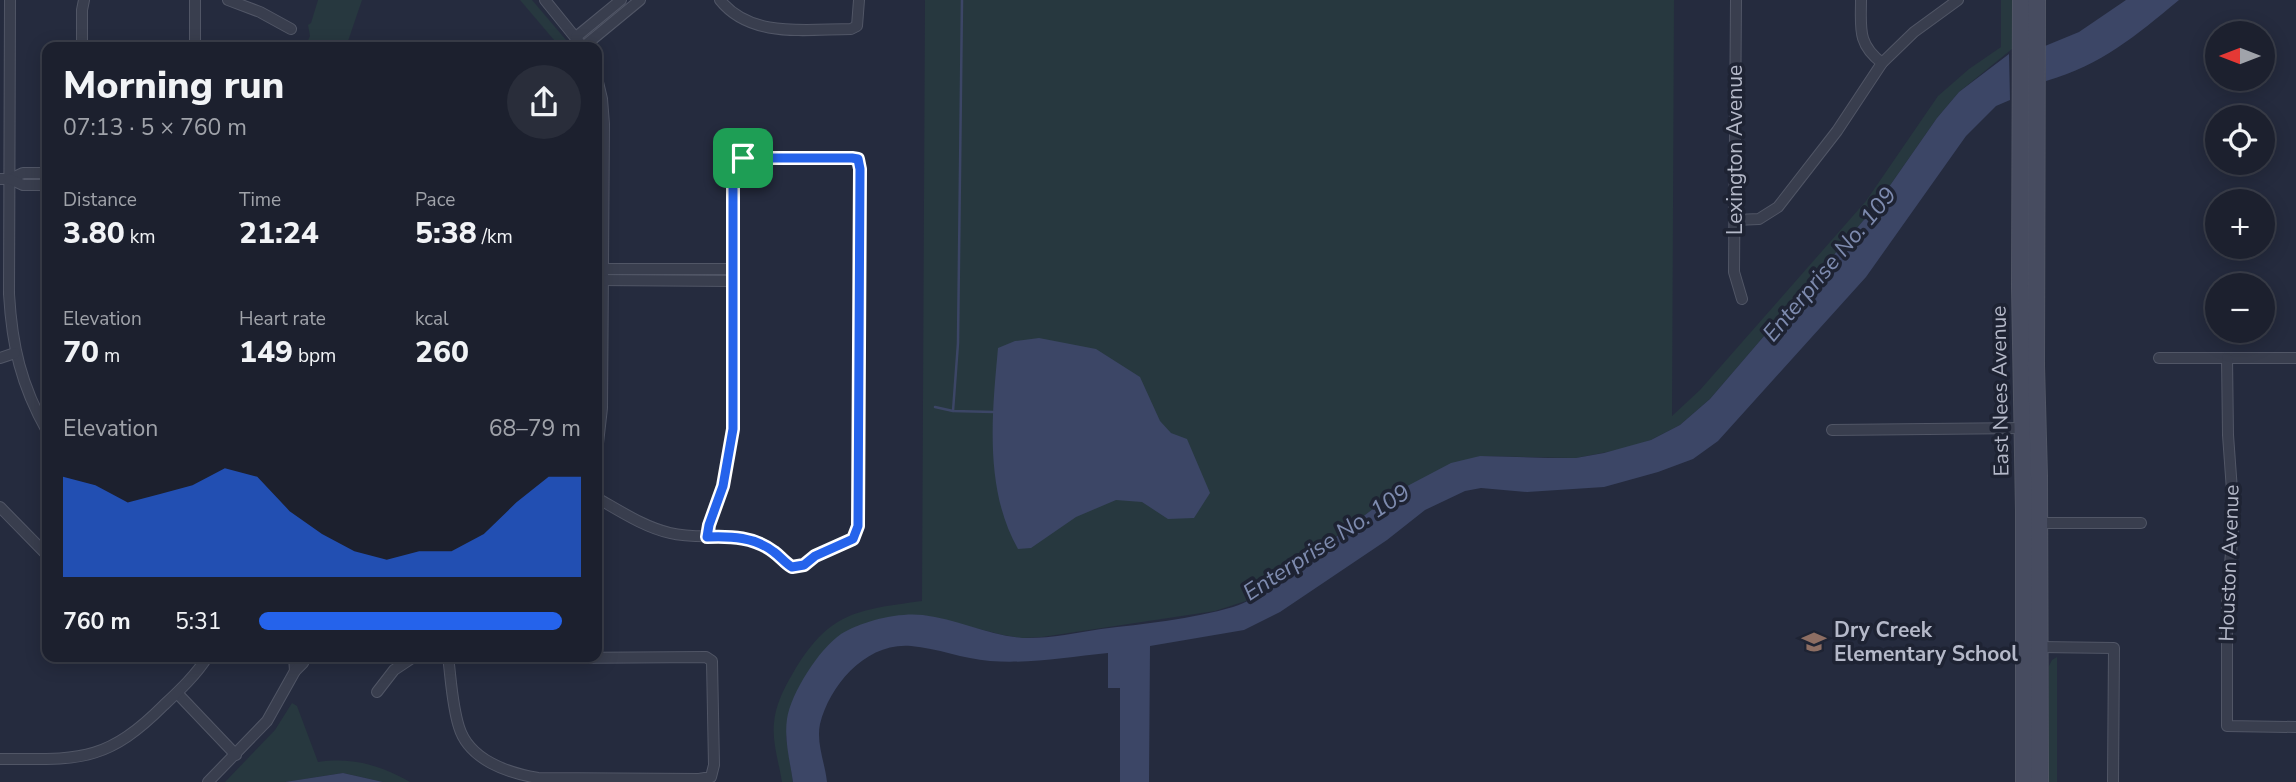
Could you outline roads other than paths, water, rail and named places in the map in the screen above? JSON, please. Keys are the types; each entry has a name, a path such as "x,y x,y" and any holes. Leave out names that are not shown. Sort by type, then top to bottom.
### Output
{"main road":[{"name":"East Nees Avenue","path":"2021,0 2020,326 2024,510 2024,782"},
{"name":"East Nees Avenue","path":"2037,0 2036,366 2040,782"},
{"path":"2022,428 2031,437 2032,482 2039,523"},
{"path":"2024,510 2032,525 2032,600 2040,647"}],"street":[{"path":"10,0 5,70 5,179 11,329 23,380 42,420"},
{"path":"82,42 82,10 85,0"},
{"path":"195,0 195,42"},
{"path":"228,0 260,12 291,29"},
{"path":"545,0 580,42"},
{"path":"576,37 621,0"},
{"path":"589,42 640,0"},
{"path":"723,4 744,20 769,28 851,29 857,26 859,0"},
{"name":"Lexington Avenue","path":"1736,0 1734,272 1742,299"},
{"path":"1861,0 1861,33 1864,43 1871,55 1882,63"},
{"path":"1735,220 1759,219 1778,206 1818,159 1882,63 1914,32 1958,0"},
{"path":"602,111 602,199"},
{"path":"602,501 659,530 686,536 707,537 733,536 749,539 761,544 792,567 799,567 856,536 858,159 756,158 736,161 733,167 733,429 723,486 707,537"},
{"path":"5,179 23,173 42,173"},
{"path":"5,179 23,185 42,185"},
{"path":"602,274 732,275"},
{"path":"0,358 15,354"},
{"path":"2159,358 2296,358"},
{"name":"Houston Avenue","path":"2227,358 2234,519 2227,599 2227,726 2296,727"},
{"path":"1832,430 2022,428"},
{"path":"0,507 42,550"},
{"path":"2039,523 2141,523"},
{"path":"2040,647 2114,648 2113,782"},
{"path":"449,662 459,729 467,742 492,764 515,774 538,778 711,777 714,765 712,661 706,657 602,658"},
{"path":"0,758 62,759 96,753 114,746 136,732 197,673 204,662"},
{"path":"294,662 295,671"},
{"path":"208,782 267,721 295,671 303,662"},
{"path":"377,692 394,670 406,662"},
{"path":"177,693 236,755"}],"water":[{"path":"2126,0 2179,0 2101,58 2046,81 2045,46 2079,32"},
{"name":"Enterprise No. 109","path":"2009,54 2010,100 1996,106 1966,136 1866,277 1718,441 1693,459 1604,487 1527,492 1481,488 1465,491 1425,510 1387,540 1280,612 1244,630 1150,646 1149,782 1120,782 1120,688 1108,688 1108,653 1005,662 980,660 911,646 880,651 853,668 832,694 820,724 820,746 827,782 793,782 786,727 794,697 807,672 824,650 841,634 859,625 880,618 913,614 948,620 997,634 1032,638 1167,621 1217,611 1257,596 1394,493 1451,463 1480,456 1576,458 1651,440 1680,425 1710,399 1875,207 1937,118 1959,92"},
{"path":"1039,338 1096,349 1140,377 1160,421 1171,433 1187,439 1210,493 1194,518 1168,519 1142,502 1116,500 1076,517 1031,548 1018,549 1007,526 995,476 993,425 998,348 1015,341"},
{"path":"343,773 383,782 285,782"}],"waterway":[{"path":"953,411 958,343 962,0"},
{"path":"935,407 953,411 994,412"}],"place":[{"name":"Dry Creek Elementary School","path":"1814,642"}]}
